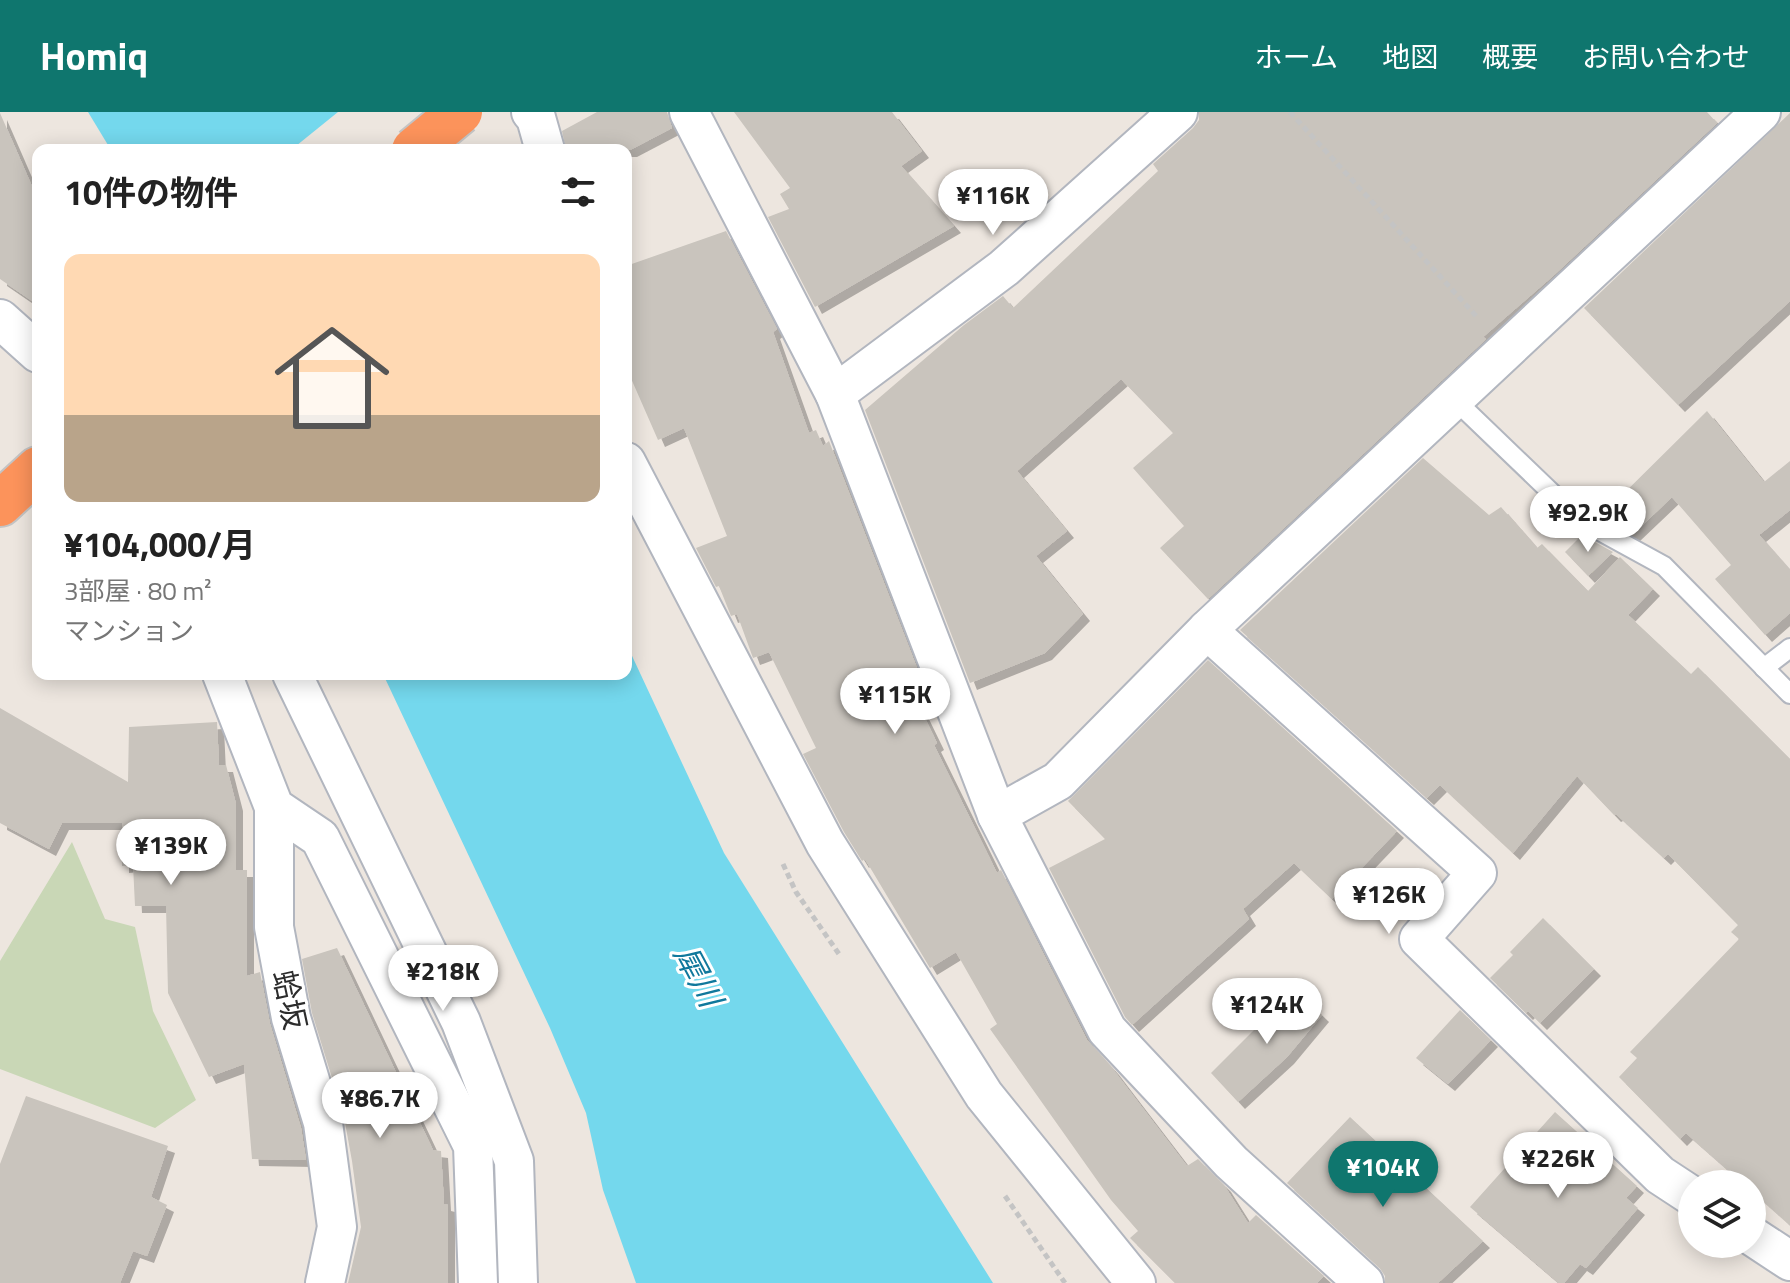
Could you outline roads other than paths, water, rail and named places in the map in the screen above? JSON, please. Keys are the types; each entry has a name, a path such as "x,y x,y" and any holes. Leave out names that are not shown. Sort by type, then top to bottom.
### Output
{"highway":[{"path":"421,144 460,112"},
{"path":"0,504 32,475"}],"street":[{"path":"531,112 536,118 543,144"},
{"path":"689,112 835,394 997,815 1107,1030 1231,1162 1364,1283"},
{"path":"835,394 1004,268 1178,112"},
{"path":"997,815 1058,781 1207,630 1761,112"},
{"path":"0,319 32,348"},
{"path":"632,473 825,843 984,1095 1136,1283"},
{"path":"1207,630 1477,873 1419,939 1660,1175 1678,1187"},
{"path":"224,680 274,807 320,838 473,1146 478,1283"},
{"path":"295,680 461,1022 514,1161 518,1283"},
{"name":"蛤坂","path":"274,807 274,927 291,1018 323,1123 337,1227 325,1283"},
{"path":"1766,1245 1790,1261"}],"lane":[{"path":"1454,399 1580,520 1664,566 1790,694"},
{"path":"1764,668 1790,648"}],"water":[{"path":"88,112 370,112 385,144 107,144"},
{"name":"犀川","path":"632,656 724,853 993,1283 636,1283 603,1190 586,1113 550,1028 386,680 632,680"}]}
